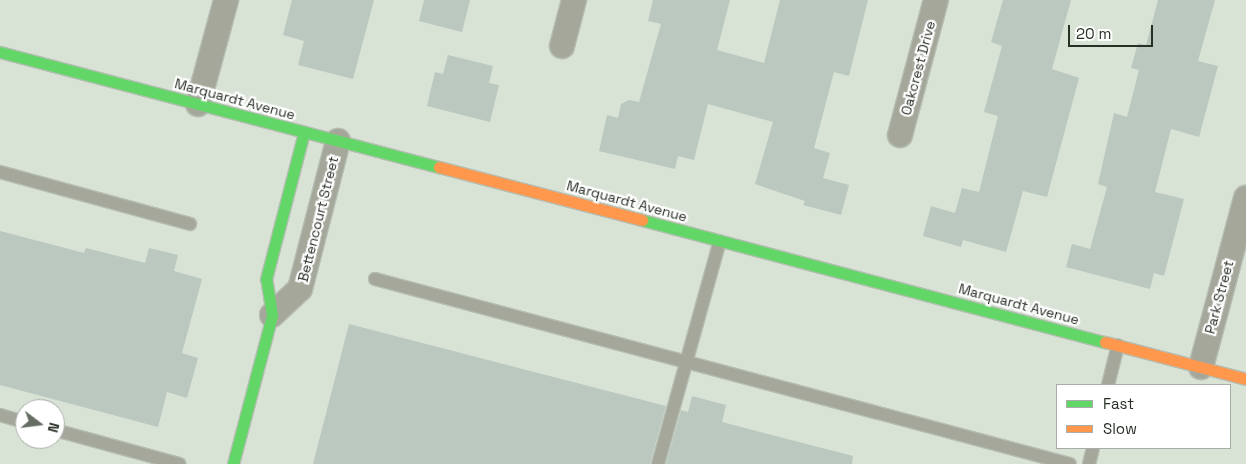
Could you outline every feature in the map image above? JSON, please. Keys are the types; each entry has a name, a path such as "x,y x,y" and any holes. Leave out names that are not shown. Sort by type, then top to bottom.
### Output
{"main road":[{"name":"Marquardt Avenue","path":"0,52 1246,379"},
{"path":"233,464 272,315 266,279 304,132"}],"street":[{"path":"198,104 226,0"},
{"path":"562,46 574,0"},
{"name":"Oakcrest Drive","path":"900,135 936,0"},
{"name":"Bettencourt Street","path":"272,315 300,289 338,141"},
{"name":"Park Street","path":"1201,367 1246,198"}],"lane":[{"path":"0,172 190,224"},
{"path":"658,464 720,241"},
{"path":"375,279 1070,464"},
{"path":"1108,384 1118,346"},
{"path":"0,415 15,419"},
{"path":"65,433 179,464"},
{"path":"1089,464 1093,449"}],"building":[{"path":"292,0 374,0 353,79 298,65 304,41 283,35"},
{"path":"424,0 470,0 462,32 419,21"},
{"path":"653,0 730,0 717,50 764,63 780,0 868,0 849,76 834,72 814,148 830,153 823,178 849,185 841,215 803,205 805,201 755,184 773,122 708,104 694,160 678,156 675,169 599,151 607,115 618,118 621,104 629,100 639,102 661,24 648,21"},
{"path":"1003,0 1071,0 1052,69 1079,78 1047,197 1023,191 1006,252 963,240 961,247 923,236 931,206 955,213 962,188 979,192 998,116 984,112 1002,46 991,42"},
{"path":"1158,0 1215,0 1198,61 1218,66 1199,137 1171,129 1155,192 1184,199 1164,276 1154,273 1150,289 1066,267 1072,244 1090,249 1107,187 1098,184 1114,113 1127,117 1139,70 1131,68 1138,43 1146,45"},
{"path":"448,55 493,66 489,83 499,85 490,122 427,106 435,72 443,74"},
{"path":"0,231 84,253 86,248 145,263 149,248 178,255 174,271 202,279 182,353 198,358 187,398 167,392 158,427 65,402 65,399 53,399 0,385"},
{"path":"349,324 666,406 650,464 313,464"},
{"path":"692,396 726,405 722,422 853,456 852,464 666,464 681,410 688,412"}],"traffic: fast":[{"path":"0,52 439,167"},
{"path":"233,464 272,315 266,279 304,132"},
{"path":"642,220 1105,342"}],"traffic: slow":[{"path":"439,167 642,220"},
{"path":"1105,342 1246,379"}]}
